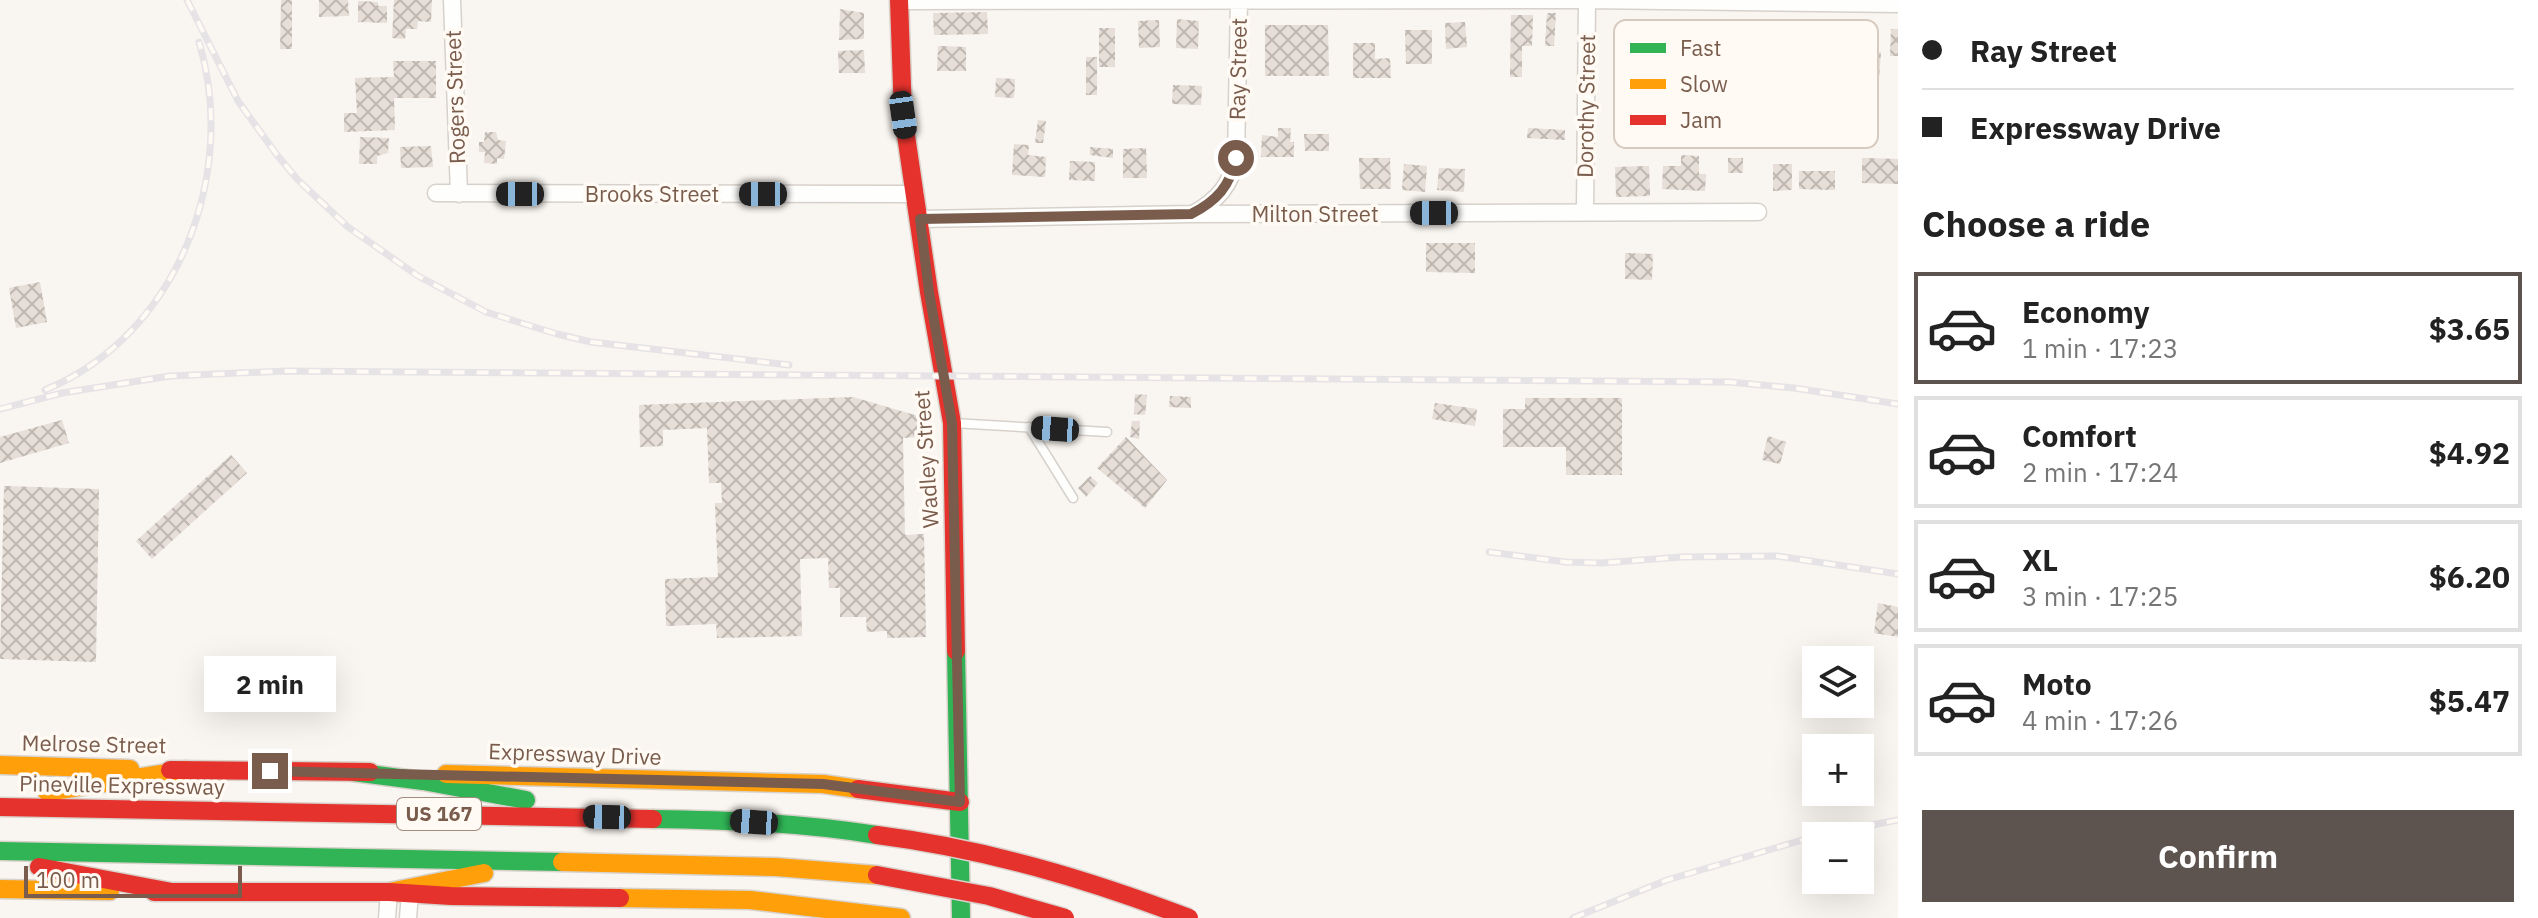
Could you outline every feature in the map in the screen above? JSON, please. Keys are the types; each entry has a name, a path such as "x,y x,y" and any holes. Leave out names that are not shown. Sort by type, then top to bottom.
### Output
{"main road":[{"name":"Wadley Street","path":"899,0 903,115 952,423 961,918"},
{"name":"Melrose Street","path":"0,765 186,770"},
{"name":"Expressway Drive","path":"186,770 823,784 960,802"},
{"path":"0,798 77,789 186,770"},
{"path":"353,772 423,781 607,817"},
{"name":"Pineville Expressway","path":"0,807 607,817 768,823 978,849 1093,881 1189,918"},
{"name":"US 167","path":"0,851 776,867 877,875 974,893 1065,918"},
{"path":"0,860 172,892"},
{"path":"389,892 491,872 607,863"},
{"path":"0,889 389,892 750,900 901,918"}],"street":[{"name":"Rogers Street","path":"452,0 459,194"},
{"path":"899,0 1587,0 1898,4"},
{"name":"Ray Street","path":"1191,214 1220,195 1233,172 1236,158 1239,0"},
{"name":"Dorothy Street","path":"1585,212 1587,0"},
{"name":"Brooks Street","path":"436,193 916,194"},
{"name":"Milton Street","path":"920,219 1191,214 1758,212"},
{"path":"387,918 389,892"},
{"path":"408,918 410,893"}],"lane":[{"path":"952,423 1107,432"},
{"path":"1029,427 1073,498"}],"building":[{"path":"281,0 292,0 292,49 280,49"},
{"path":"319,0 348,0 349,16 319,17"},
{"path":"394,0 432,0 431,22 418,21 417,29 406,29 405,39 392,38"},
{"path":"358,1 378,2 378,6 387,6 387,23 358,22"},
{"path":"840,9 864,13 864,39 839,40"},
{"path":"987,12 988,34 934,35 933,13"},
{"path":"1547,13 1556,13 1554,46 1545,46"},
{"path":"1511,15 1533,15 1532,46 1522,46 1522,77 1510,77"},
{"path":"1177,19 1199,21 1198,49 1176,48"},
{"path":"1159,20 1160,47 1139,48 1138,21"},
{"path":"1465,22 1467,47 1446,49 1445,23"},
{"path":"1265,25 1328,25 1329,76 1265,76"},
{"path":"1099,28 1115,28 1115,67 1099,67"},
{"path":"1891,29 1898,29 1898,56 1890,56"},
{"path":"1405,30 1432,30 1432,64 1406,64"},
{"path":"1353,43 1375,43 1375,59 1390,58 1391,78 1353,78"},
{"path":"938,46 966,47 966,71 937,71"},
{"path":"864,50 865,73 839,73 838,51"},
{"path":"1878,52 1881,52 1879,79"},
{"path":"1086,57 1097,57 1097,95 1086,95"},
{"path":"393,61 436,61 436,98 394,98 395,130 344,132 344,113 357,113 355,78 394,77"},
{"path":"996,78 1015,79 1014,98 995,97"},
{"path":"1173,85 1202,86 1201,105 1172,104"},
{"path":"1038,120 1046,121 1043,143 1035,143"},
{"path":"1278,128 1291,128 1290,142 1294,142 1294,157 1261,157 1262,135 1278,137"},
{"path":"1528,128 1565,130 1565,140 1527,138"},
{"path":"485,132 496,132 498,140 506,141 504,159 497,158 497,164 484,163 485,152 479,152 479,142 484,142"},
{"path":"1304,134 1329,134 1329,151 1305,151"},
{"path":"360,137 389,138 388,153 377,156 377,164 359,164"},
{"path":"1014,144 1029,145 1028,155 1046,157 1045,177 1012,175"},
{"path":"431,146 433,167 401,168 400,147"},
{"path":"1090,147 1113,149 1113,158 1090,155"},
{"path":"1146,148 1147,178 1123,178 1123,149"},
{"path":"1681,155 1699,156 1699,174 1706,174 1705,191 1662,189 1663,166 1681,166"},
{"path":"1359,158 1390,158 1391,189 1360,189"},
{"path":"1728,158 1743,158 1743,173 1728,173"},
{"path":"1862,158 1898,159 1898,184 1862,183"},
{"path":"1070,161 1095,162 1095,181 1069,180"},
{"path":"1404,164 1427,166 1425,192 1402,190"},
{"path":"1773,164 1792,164 1792,190 1773,191"},
{"path":"1649,166 1650,196 1616,197 1615,167"},
{"path":"1439,168 1465,169 1464,192 1437,190"},
{"path":"1799,171 1835,171 1835,190 1799,189"},
{"path":"1426,243 1475,243 1475,273 1426,272"},
{"path":"1625,253 1653,254 1652,280 1625,279"},
{"path":"40,282 47,322 16,328 9,288"},
{"path":"1135,394 1147,395 1145,415 1134,414"},
{"path":"1170,396 1191,397 1191,408 1169,407"},
{"path":"853,397 918,416 919,437 903,438 905,535 924,534 926,637 887,638 887,631 867,632 866,617 840,617 840,588 829,588 828,558 800,559 802,636 717,638 716,624 666,626 665,579 718,577 715,503 722,503 721,483 709,483 707,428 663,430 663,446 640,447 639,405"},
{"path":"1525,398 1622,398 1622,475 1566,475 1566,447 1503,447 1503,409 1525,409"},
{"path":"1435,403 1477,409 1475,426 1432,419"},
{"path":"62,420 69,443 0,463 0,437"},
{"path":"1132,421 1140,421 1139,439 1130,437"},
{"path":"1768,436 1786,442 1780,464 1762,460"},
{"path":"1126,437 1167,480 1145,508 1097,468"},
{"path":"231,455 247,473 152,559 136,541"},
{"path":"1090,476 1098,483 1086,497 1078,488"},
{"path":"4,486 99,489 96,662 0,659"},
{"path":"1878,603 1898,607 1898,637 1874,633"}],"railway":[{"path":"187,0 238,101 277,155 298,180 348,227 418,276 486,312 557,334 591,342 789,365"},
{"path":"45,390 91,365 130,332 162,291 186,246 203,196 210,145 209,93 199,42"},
{"path":"0,409 62,393 170,376 286,371 1729,382 1794,388 1898,404"},
{"path":"1489,552 1566,562 1601,563 1682,557 1777,556 1898,574"},
{"path":"1874,825 1898,820"},
{"path":"1573,918 1667,880 1802,840"}],"traffic: fast":[{"path":"956,651 961,918"},
{"path":"353,772 526,800"},
{"path":"653,819 765,823 877,835"},
{"path":"0,851 562,862"}],"traffic: slow":[{"path":"0,765 130,769"},
{"path":"47,792 186,770"},
{"path":"446,774 823,784 858,789"},
{"path":"562,862 776,867 877,875"},
{"path":"389,892 484,873"},
{"path":"0,889 110,891"},
{"path":"620,898 750,900 901,918"}],"traffic: jam":[{"path":"899,0 903,115 952,423 956,651"},
{"path":"170,770 370,772"},
{"path":"858,789 960,802"},
{"path":"0,807 653,819"},
{"path":"877,835 957,848 1036,867 1189,918"},
{"path":"39,867 172,892"},
{"path":"877,875 989,896 1065,918"},
{"path":"154,892 389,892 620,898"}],"route":[{"path":"270,771 823,784 960,802 952,423 929,292 920,219 1191,214 1220,195 1228,184 1236,158"}]}
